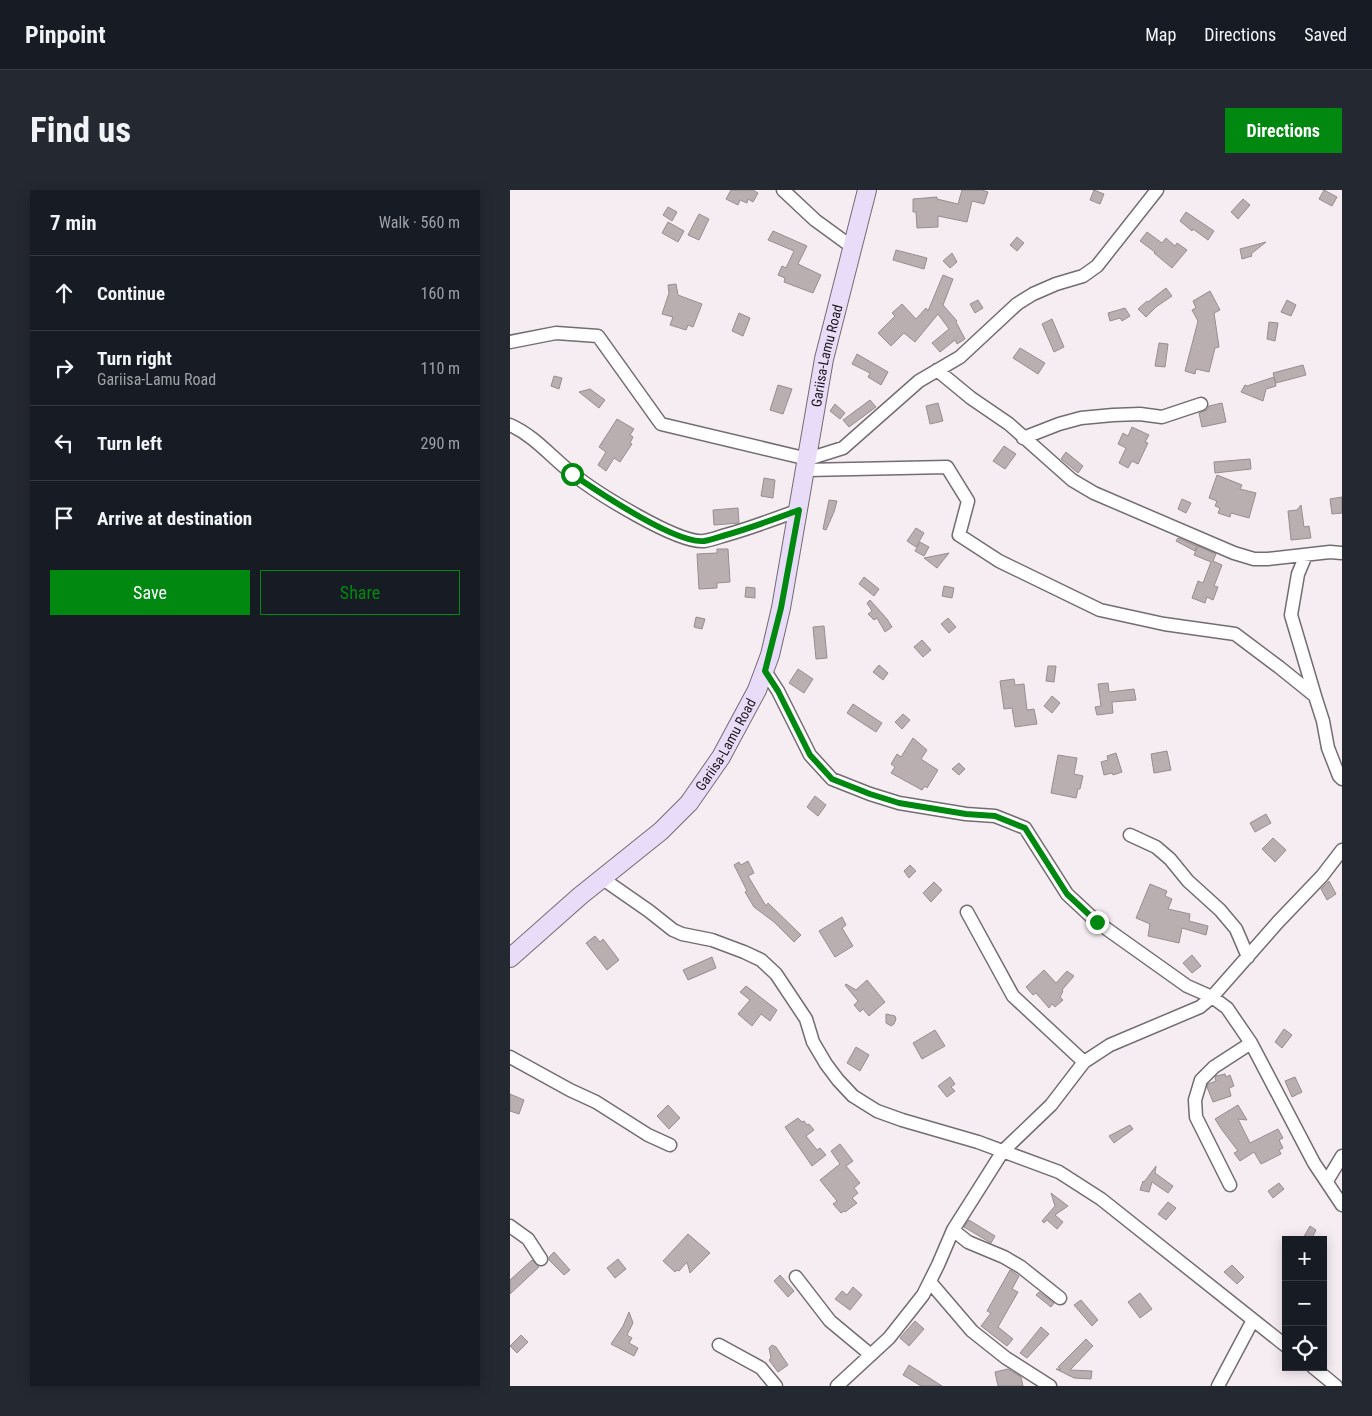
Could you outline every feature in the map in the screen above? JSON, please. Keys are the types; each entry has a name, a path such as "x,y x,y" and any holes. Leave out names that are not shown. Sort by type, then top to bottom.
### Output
{"street":[{"path":"783,190 815,220 852,247"},
{"name":"Gariisa-Lamu Road","path":"510,958 580,896 661,831 689,802 730,740 757,690 765,671 781,608 824,359 868,190"},
{"path":"807,464 843,448 919,380 960,357 1017,304 1033,294 1056,284 1083,276 1097,266 1157,190"},
{"path":"510,342 556,333 598,336 661,424 807,464 947,467 968,501 959,535 999,561 1100,610 1164,624 1235,634 1315,696"},
{"path":"937,370 971,398 1009,424 1072,480 1094,493 1170,527 1234,553 1254,559 1330,552 1342,553"},
{"path":"1023,438 1081,418 1140,414 1162,417 1201,404"},
{"path":"510,426 522,430 572,474 601,495 646,520 692,540 703,541 752,528 799,510"},
{"path":"1306,554 1298,574 1291,615 1323,720 1328,748 1342,779"},
{"path":"765,671 778,691 810,755 832,779 899,803 966,814 995,816 1025,828 1067,894 1097,922 1187,986 1212,997 1227,1008 1251,1043 1314,1163 1342,1204"},
{"path":"1130,835 1156,846 1170,859 1188,881 1220,910 1236,929 1248,956"},
{"path":"836,1386 889,1338 924,1295 953,1230 1003,1151 1051,1105 1084,1062 1110,1045 1200,1007 1212,997 1278,922 1322,876 1342,850"},
{"path":"603,879 649,910 673,930 682,934 712,940 761,960 776,974 806,1019 813,1042 826,1064 853,1096 885,1114 1003,1151 1059,1172 1101,1198 1282,1343"},
{"path":"967,912 1013,996 1084,1062"},
{"path":"1230,1185 1196,1117 1195,1100 1201,1080 1214,1066 1251,1043"},
{"path":"510,1057 596,1102 648,1135 670,1145"},
{"path":"1328,1181 1342,1156"},
{"path":"510,1226 528,1239 541,1259"},
{"path":"953,1230 968,1242 1004,1257 1021,1267 1060,1298"},
{"path":"796,1277 830,1321 871,1355"},
{"path":"930,1282 972,1330 1006,1358 1050,1386"},
{"path":"1218,1386 1253,1320"},
{"path":"719,1345 761,1368 776,1386"},
{"path":"1318,1371 1336,1386"}],"building":[{"path":"731,190 753,190 758,193 753,202 748,199 747,203 740,200 738,205 726,199"},
{"path":"962,190 982,190 988,192 984,204 972,201 967,222 938,216 938,227 917,228 916,212 913,212 913,199 937,197 937,199 958,204"},
{"path":"1094,190 1104,194 1100,204 1090,200"},
{"path":"1324,190 1337,197 1332,206 1319,199"},
{"path":"1243,199 1250,205 1238,219 1231,212"},
{"path":"668,207 677,212 672,221 663,215"},
{"path":"1186,212 1214,231 1208,240 1193,229 1192,231 1180,221"},
{"path":"699,214 709,219 699,240 688,235"},
{"path":"668,222 684,231 678,242 662,233"},
{"path":"773,231 807,246 798,264 821,275 813,293 784,282 785,278 778,275 782,266 786,268 794,251 768,240"},
{"path":"1147,232 1162,243 1166,238 1175,246 1177,243 1187,250 1172,268 1140,241"},
{"path":"1017,237 1024,243 1017,251 1010,245"},
{"path":"1266,242 1251,254 1252,256 1242,259 1240,249"},
{"path":"896,250 927,258 924,269 893,260"},
{"path":"952,253 957,262 950,268 943,261"},
{"path":"943,275 953,279 943,305 957,321 965,339 957,344 955,340 940,352 932,343 949,329 938,314 915,342 904,333 891,346 878,333 895,316 892,313 902,304 916,319 926,308 928,311"},
{"path":"676,284 678,295 702,304 693,327 688,325 686,330 670,325 673,317 662,314 669,293 668,285"},
{"path":"1166,288 1172,296 1146,317 1138,309"},
{"path":"1210,291 1220,310 1214,313 1219,347 1215,348 1209,372 1196,369 1195,374 1185,371 1198,321 1192,310 1196,308 1193,301"},
{"path":"978,300 983,308 975,313 970,304"},
{"path":"1287,300 1296,305 1291,316 1281,312"},
{"path":"1125,308 1130,316 1122,321 1120,318 1110,321 1108,313"},
{"path":"739,313 750,318 743,336 732,331"},
{"path":"1052,319 1064,347 1054,352 1042,324"},
{"path":"1269,322 1278,323 1275,341 1267,339"},
{"path":"1159,343 1168,344 1165,367 1155,366"},
{"path":"1020,348 1045,363 1038,374 1013,358"},
{"path":"857,354 888,372 881,385 868,377 870,373 852,364"},
{"path":"1303,365 1306,375 1276,383 1273,373"},
{"path":"554,376 562,378 559,389 551,386"},
{"path":"1274,377 1276,386 1266,389 1263,401 1241,392 1245,385"},
{"path":"778,385 792,389 783,414 770,410"},
{"path":"590,389 605,400 599,408 579,392"},
{"path":"870,400 876,407 849,427 843,420"},
{"path":"938,403 943,421 930,424 926,406"},
{"path":"1222,403 1226,422 1202,427 1199,413 1207,410 1209,406"},
{"path":"835,404 845,413 840,419 830,411"},
{"path":"617,419 634,429 630,435 633,437 630,443 632,444 620,462 614,458 606,471 598,465 606,452 599,447"},
{"path":"1132,427 1149,435 1145,442 1148,443 1138,464 1132,461 1128,468 1119,463 1126,448 1118,444 1123,433 1128,436"},
{"path":"1004,446 1016,454 1005,469 993,461"},
{"path":"1066,452 1083,466 1078,473 1061,459"},
{"path":"1250,459 1251,469 1215,473 1214,462"},
{"path":"1217,475 1242,485 1240,489 1256,493 1249,518 1231,513 1230,517 1218,513 1220,508 1215,506 1217,501 1209,498"},
{"path":"764,478 775,480 773,498 761,496"},
{"path":"1342,497 1342,513 1332,514 1330,499"},
{"path":"1182,499 1191,503 1186,513 1178,509"},
{"path":"829,500 837,501 826,530 823,529"},
{"path":"1301,505 1304,527 1309,526 1311,538 1291,540 1288,511 1297,510"},
{"path":"738,508 739,523 714,525 713,510"},
{"path":"916,528 924,533 916,547 907,541"},
{"path":"1178,538 1197,546 1195,551 1176,541"},
{"path":"920,542 929,547 924,556 915,551"},
{"path":"1198,546 1216,554 1213,561 1222,565 1214,586 1218,587 1213,600 1207,597 1205,603 1192,598 1198,581 1203,583 1211,562 1194,555"},
{"path":"717,549 728,549 730,582 717,583 717,588 699,589 697,554 717,553"},
{"path":"949,553 937,568 924,558"},
{"path":"864,577 879,589 874,596 859,584"},
{"path":"944,586 954,588 952,598 942,596"},
{"path":"746,587 755,588 755,598 745,597"},
{"path":"870,600 892,627 885,632 877,618 874,620 868,614 872,611 867,603"},
{"path":"696,617 705,619 702,629 694,627"},
{"path":"948,618 956,627 949,633 941,624"},
{"path":"824,626 827,658 816,659 813,627"},
{"path":"922,640 931,650 923,657 914,647"},
{"path":"879,665 888,673 883,680 873,672"},
{"path":"1048,666 1056,666 1054,682 1046,681"},
{"path":"798,669 813,679 804,693 789,683"},
{"path":"1014,679 1015,685 1024,684 1027,710 1034,709 1037,724 1015,727 1012,708 1004,709 1000,681"},
{"path":"1108,683 1109,692 1134,689 1136,700 1112,702 1113,713 1097,715 1095,707 1101,706 1098,684"},
{"path":"1052,696 1060,703 1052,713 1044,706"},
{"path":"853,704 882,723 876,732 847,713"},
{"path":"903,714 910,720 902,729 895,722"},
{"path":"913,738 927,750 921,759 938,770 927,788 925,786 922,790 891,773 895,767 891,764 897,754 901,757"},
{"path":"1167,751 1171,770 1154,773 1151,754"},
{"path":"1116,753 1122,772 1104,775 1101,762 1108,760 1107,756"},
{"path":"1058,755 1077,758 1074,774 1083,776 1076,798 1051,793"},
{"path":"959,763 965,769 959,775 952,769"},
{"path":"815,796 826,805 818,816 807,807"},
{"path":"1266,814 1271,823 1255,832 1250,823"},
{"path":"1273,838 1286,850 1275,862 1262,849"},
{"path":"748,861 754,873 748,876 766,906 768,903 801,935 794,942 774,922 754,907 745,892 747,891 734,865 739,862 741,865"},
{"path":"910,865 916,871 909,878 904,871"},
{"path":"1329,881 1336,894 1327,900 1321,889"},
{"path":"934,882 942,890 931,902 923,893"},
{"path":"1150,884 1167,891 1165,896 1172,899 1168,909 1190,914 1189,921 1208,926 1206,935 1182,928 1179,943 1148,936 1150,924 1136,918"},
{"path":"842,917 846,925 842,928 853,946 835,957 819,931"},
{"path":"595,936 600,942 603,939 619,960 607,970 586,943"},
{"path":"1192,955 1201,966 1192,973 1183,963"},
{"path":"712,957 716,968 688,980 683,970"},
{"path":"1044,970 1056,983 1067,971 1074,976 1062,990 1060,997 1063,1000 1055,1007 1052,1004 1049,1008 1036,993 1033,995 1026,987"},
{"path":"867,980 885,1002 869,1016 863,1009 860,1012 854,1005 858,1001 845,985 856,990"},
{"path":"746,986 777,1010 770,1021 761,1014 752,1026 738,1014 750,1000 740,992"},
{"path":"886,1014 895,1016 894,1024 891,1026 886,1023"},
{"path":"1284,1029 1292,1035 1282,1048 1275,1042"},
{"path":"935,1030 945,1046 922,1059 913,1043"},
{"path":"856,1047 869,1055 860,1071 847,1063"},
{"path":"1225,1074 1226,1077 1230,1075 1234,1086 1229,1088 1231,1096 1213,1102 1207,1087 1208,1084 1216,1081 1216,1076"},
{"path":"950,1077 955,1084 951,1087 955,1091 947,1097 938,1086"},
{"path":"1295,1077 1302,1092 1292,1097 1285,1081"},
{"path":"510,1094 524,1100 519,1114 510,1111"},
{"path":"668,1105 680,1118 669,1129 657,1116"},
{"path":"1238,1105 1247,1120 1238,1119 1250,1143 1278,1129 1283,1138 1279,1140 1283,1148 1279,1150 1281,1154 1261,1164 1254,1152 1240,1161 1234,1153 1238,1151 1215,1119"},
{"path":"798,1118 807,1125 809,1124 814,1130 806,1136 817,1150 820,1148 826,1155 812,1166 785,1127"},
{"path":"1130,1125 1133,1129 1114,1143 1109,1136"},
{"path":"840,1144 853,1161 846,1166 860,1183 854,1188 858,1193 852,1198 857,1203 841,1213 833,1204 837,1201 820,1180 840,1164 831,1151"},
{"path":"1156,1166 1155,1173 1173,1186 1168,1193 1152,1182 1149,1192 1140,1190 1143,1181"},
{"path":"1279,1183 1284,1189 1273,1198 1268,1191"},
{"path":"1051,1193 1068,1206 1055,1215 1063,1222 1057,1229 1047,1220 1044,1223 1042,1221 1055,1206"},
{"path":"1168,1202 1176,1208 1166,1220 1158,1214"},
{"path":"969,1220 995,1236 991,1243 964,1227"},
{"path":"1310,1226 1316,1230 1313,1236 1304,1236"},
{"path":"688,1234 710,1253 690,1273 687,1262 679,1271 675,1272 663,1261"},
{"path":"554,1252 570,1270 564,1275 549,1260 549,1257"},
{"path":"618,1259 626,1269 615,1278 607,1268"},
{"path":"532,1260 539,1267 510,1294 510,1280"},
{"path":"1232,1265 1244,1277 1237,1284 1224,1272"},
{"path":"1010,1270 1019,1276 1012,1289 1018,1292 998,1327 1013,1339 1007,1346 981,1326 991,1313 987,1311"},
{"path":"780,1275 794,1291 788,1297 774,1281"},
{"path":"853,1287 862,1295 850,1310 835,1299 842,1291 847,1295"},
{"path":"1039,1292 1054,1303 1051,1307 1036,1295"},
{"path":"1140,1293 1152,1309 1140,1318 1128,1302"},
{"path":"1081,1300 1098,1320 1092,1326 1074,1305"},
{"path":"629,1312 633,1323 627,1335 632,1338 629,1343 638,1348 634,1356 611,1344 623,1326"},
{"path":"915,1321 924,1329 909,1346 900,1338"},
{"path":"1041,1327 1049,1334 1027,1358 1020,1353"},
{"path":"521,1335 528,1342 517,1353 510,1346"},
{"path":"1086,1339 1093,1346 1070,1370 1092,1371 1091,1379 1074,1378 1056,1369 1061,1369 1058,1367"},
{"path":"772,1345 776,1347 788,1365 778,1372 769,1360 771,1358 769,1348"},
{"path":"909,1365 942,1386 921,1386 903,1375"},
{"path":"1008,1369 1021,1377 1023,1386 998,1386 995,1372"}],"route":[{"path":"572,474 601,495 646,520 692,540 703,541 752,528 799,510 781,608 765,671 778,691 810,755 832,779 870,794 899,803 966,814 995,816 1025,828 1067,894 1097,922"}]}
